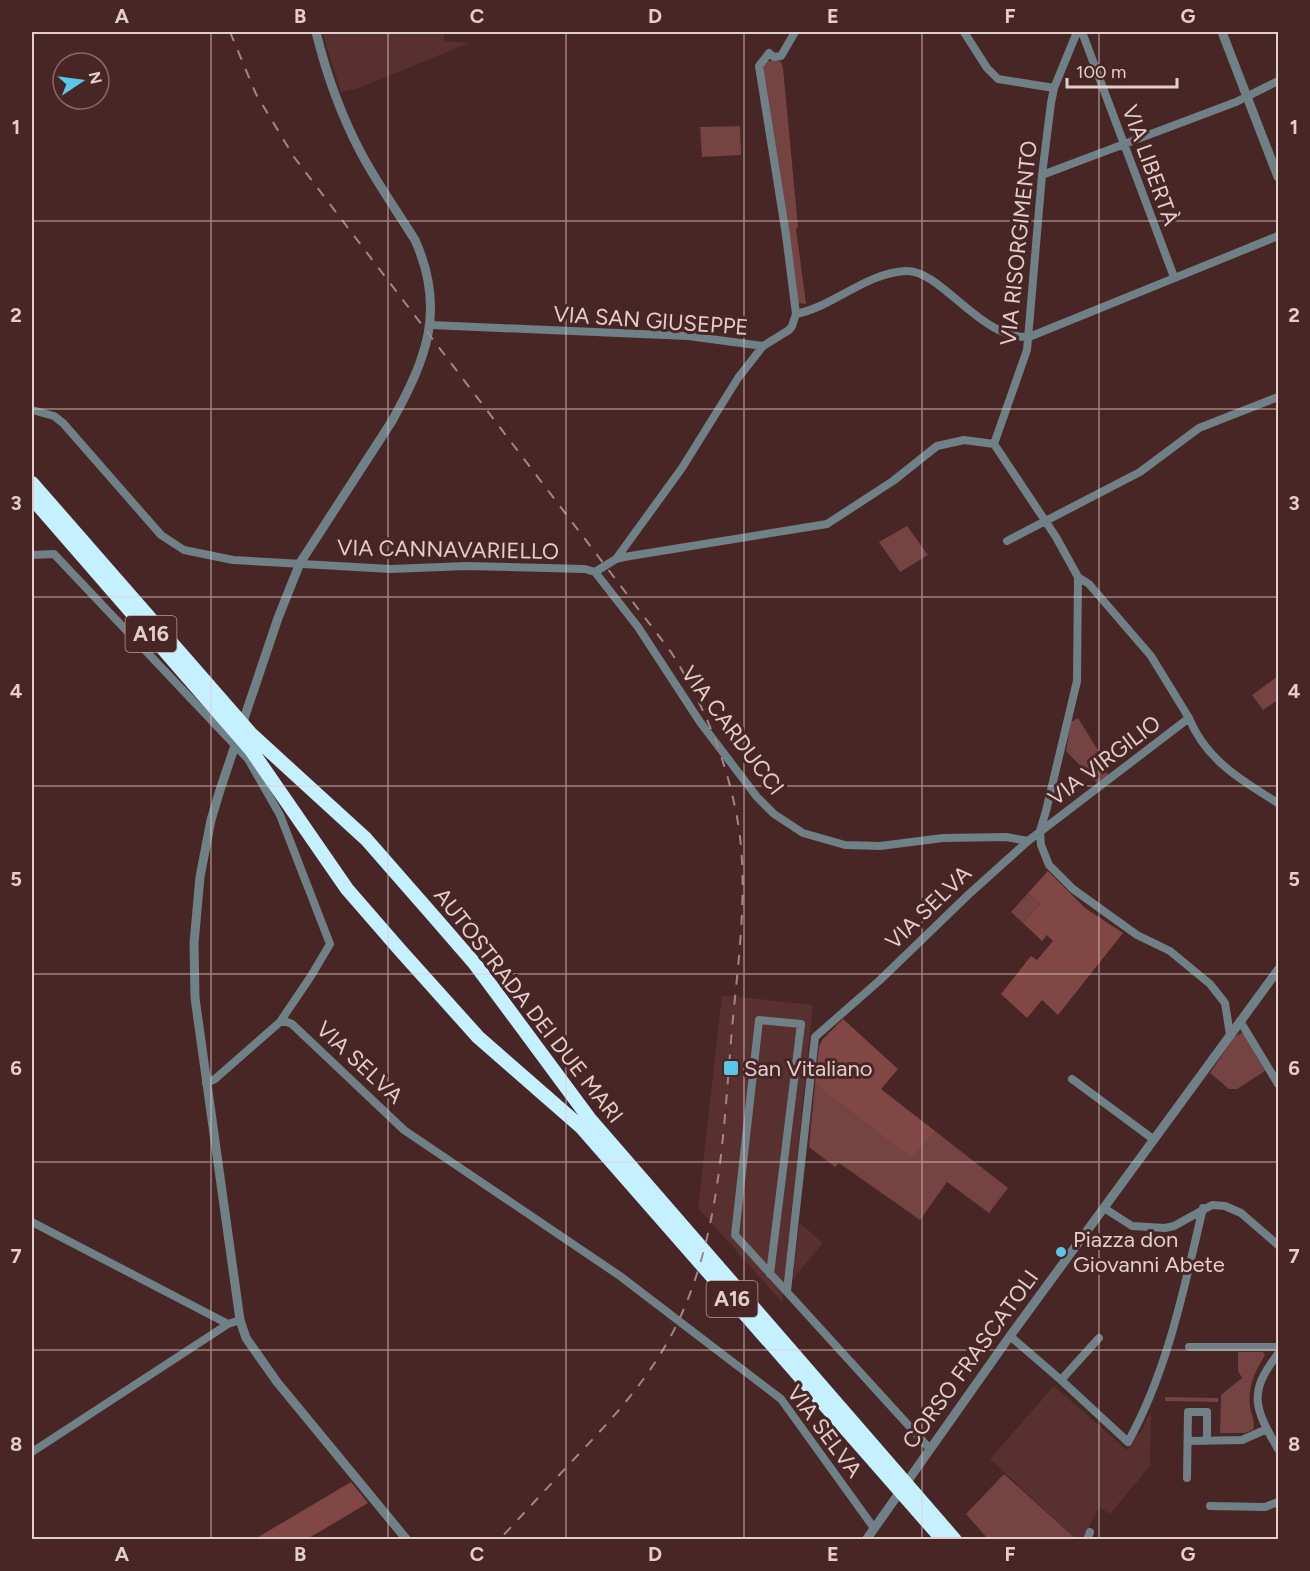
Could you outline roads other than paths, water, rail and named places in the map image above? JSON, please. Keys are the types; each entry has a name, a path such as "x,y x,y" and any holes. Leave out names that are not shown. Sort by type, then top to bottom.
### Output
{"highway":[{"name":"AUTOSTRADA DEI DUE MARI","path":"32,483 251,734 366,839 475,964 589,1118 892,1474"},
{"name":"AUTOSTRADA DEI DUE MARI","path":"32,498 251,750 347,889 444,1001 478,1037 580,1127 914,1499 955,1539"},
{"name":"AUTOSTRADA DEI DUE MARI","path":"914,1499 943,1539"}],"street":[{"path":"316,32 337,101 362,155 422,254 430,285 431,325 426,346 402,404 300,563 278,618 211,820 194,933 195,998 240,1320 246,1338 277,1383 407,1539"},
{"path":"795,32 781,56 774,57 769,53 759,66 796,314 823,306 870,280 887,274 908,271 932,281 984,322 1006,334 1029,337 1278,236"},
{"path":"964,32 987,68 998,80 1054,88"},
{"name":"VIA RISORGIMENTO","path":"994,444 1027,350 1042,175 1054,88 1077,32"},
{"name":"VIA LIBERTÀ","path":"1082,32 1174,277"},
{"path":"1222,32 1278,177"},
{"path":"1042,175 1236,102 1278,81"},
{"name":"VIA SAN GIUSEPPE","path":"431,325 688,336 763,346 789,330 796,314"},
{"path":"595,572 616,559 682,468 738,378 763,346"},
{"path":"1007,540 1140,472 1198,428 1278,397"},
{"name":"VIA CANNAVARIELLO","path":"32,410 54,416 63,423 161,535 184,550 233,560 392,569 446,566 522,567 595,572"},
{"path":"616,559 827,524 893,481 937,446 964,440 994,444 1056,537 1078,577 1089,584 1138,640 1166,679 1190,718 1194,729 1216,761 1241,781 1278,803"},
{"path":"32,555 54,554 248,759 280,814 330,944 280,1022 215,1079 206,1083"},
{"name":"VIA CARDUCCI","path":"595,572 638,627 700,722 757,797 774,814 803,833 845,845 880,846 943,838 1006,837 1028,840"},
{"path":"1078,577 1077,681 1040,831 1041,845 1049,865 1073,889 1137,935 1170,951 1210,984 1224,1003 1229,1036"},
{"name":"VIA VIRGILIO","path":"1040,831 1190,718"},
{"name":"VIA SELVA","path":"787,1291 815,1037 880,980 968,895 1040,831"},
{"name":"CORSO FRASCATOLI","path":"867,1539 1010,1336 1278,970"},
{"path":"770,1274 801,1024 759,1020 735,1235 770,1274 787,1291 930,1449"},
{"path":"1240,1021 1278,1084"},
{"name":"VIA SELVA","path":"280,1022 292,1024 404,1130 620,1276 781,1399 874,1528"},
{"path":"1072,1079 1153,1139"},
{"path":"1104,1208 1132,1226 1165,1228 1174,1226 1203,1208 1218,1205 1236,1210 1278,1245"},
{"path":"1010,1336 1128,1442 1146,1406 1167,1350 1203,1208"},
{"path":"32,1222 228,1324"},
{"path":"32,1452 228,1324 240,1320"},
{"path":"1061,1380 1100,1338"},
{"path":"1189,1347 1278,1347"},
{"path":"1278,1354 1266,1371 1257,1398 1259,1414 1278,1449"},
{"path":"1187,1478 1188,1412 1207,1412 1207,1441"},
{"path":"1188,1441 1242,1440 1267,1429"},
{"path":"1210,1506 1258,1507 1278,1502"}],"railway":[{"path":"230,32 256,94 294,157 671,652 705,715 722,759 735,805 742,854 741,929 722,1146 710,1224 701,1261 672,1334 652,1368 603,1428 499,1540"}],"place":[{"name":"San Vitaliano","path":"731,1068"},
{"name":"Piazza don Giovanni Abete","path":"1061,1252"}]}
